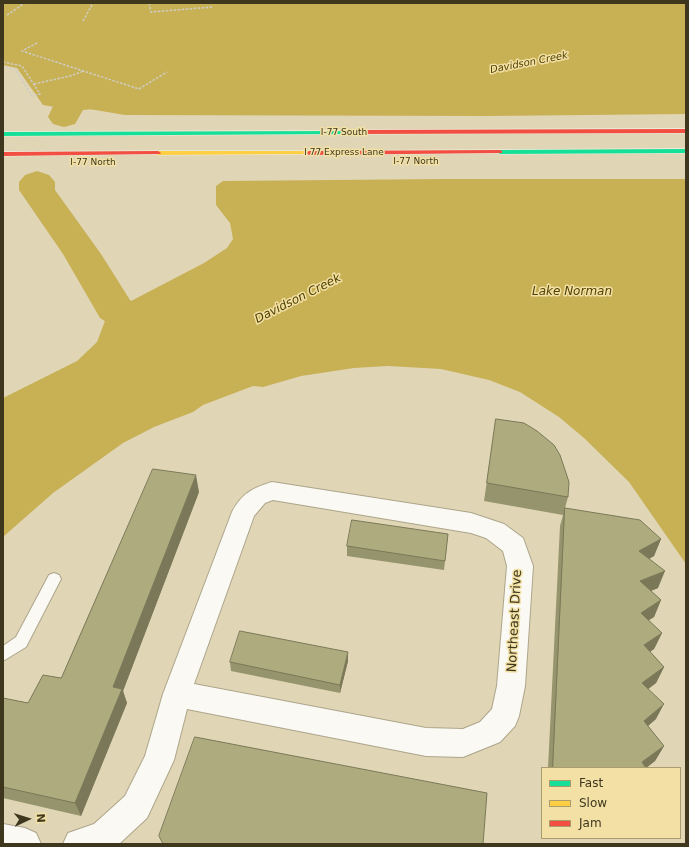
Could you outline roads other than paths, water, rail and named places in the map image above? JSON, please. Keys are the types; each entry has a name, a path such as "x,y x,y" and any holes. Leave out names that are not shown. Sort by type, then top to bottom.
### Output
{"highway":[{"name":"I-77 South","path":"3,134 686,131"},
{"path":"416,141 686,140"},
{"path":"3,143 257,142"},
{"name":"I 77 Express Lane","path":"3,154 686,151"},
{"path":"313,162 329,162"}],"street":[{"name":"Northeast Drive","path":"78,844 102,838 136,807 159,760 177,694 244,512 257,497 272,490 471,523 495,531 514,545 520,566 512,686 505,716 490,732 463,743 426,742 177,694"},
{"path":"3,840 25,844"}],"lane":[{"path":"3,654 21,642 54,579"}],"water":[{"path":"3,3 686,3 686,114 487,116 125,115 83,108 67,109 43,105 17,68 3,65"},
{"name":"Lake Norman","path":"686,179 686,564 629,482 584,438 559,417 520,392 489,380 441,369 388,366 354,368 301,376 263,387 253,386 203,405 193,412 154,427 123,443 53,493 3,537 3,398 77,361 97,342 108,313 204,263 227,248 233,239 230,223 216,205 216,186 223,181"}],"waterway":[{"name":"Davidson Creek","path":"64,117 71,103 76,101 126,97"},
{"name":"Davidson Creek","path":"37,182 37,190 82,254 115,309 147,329 174,334"}]}
